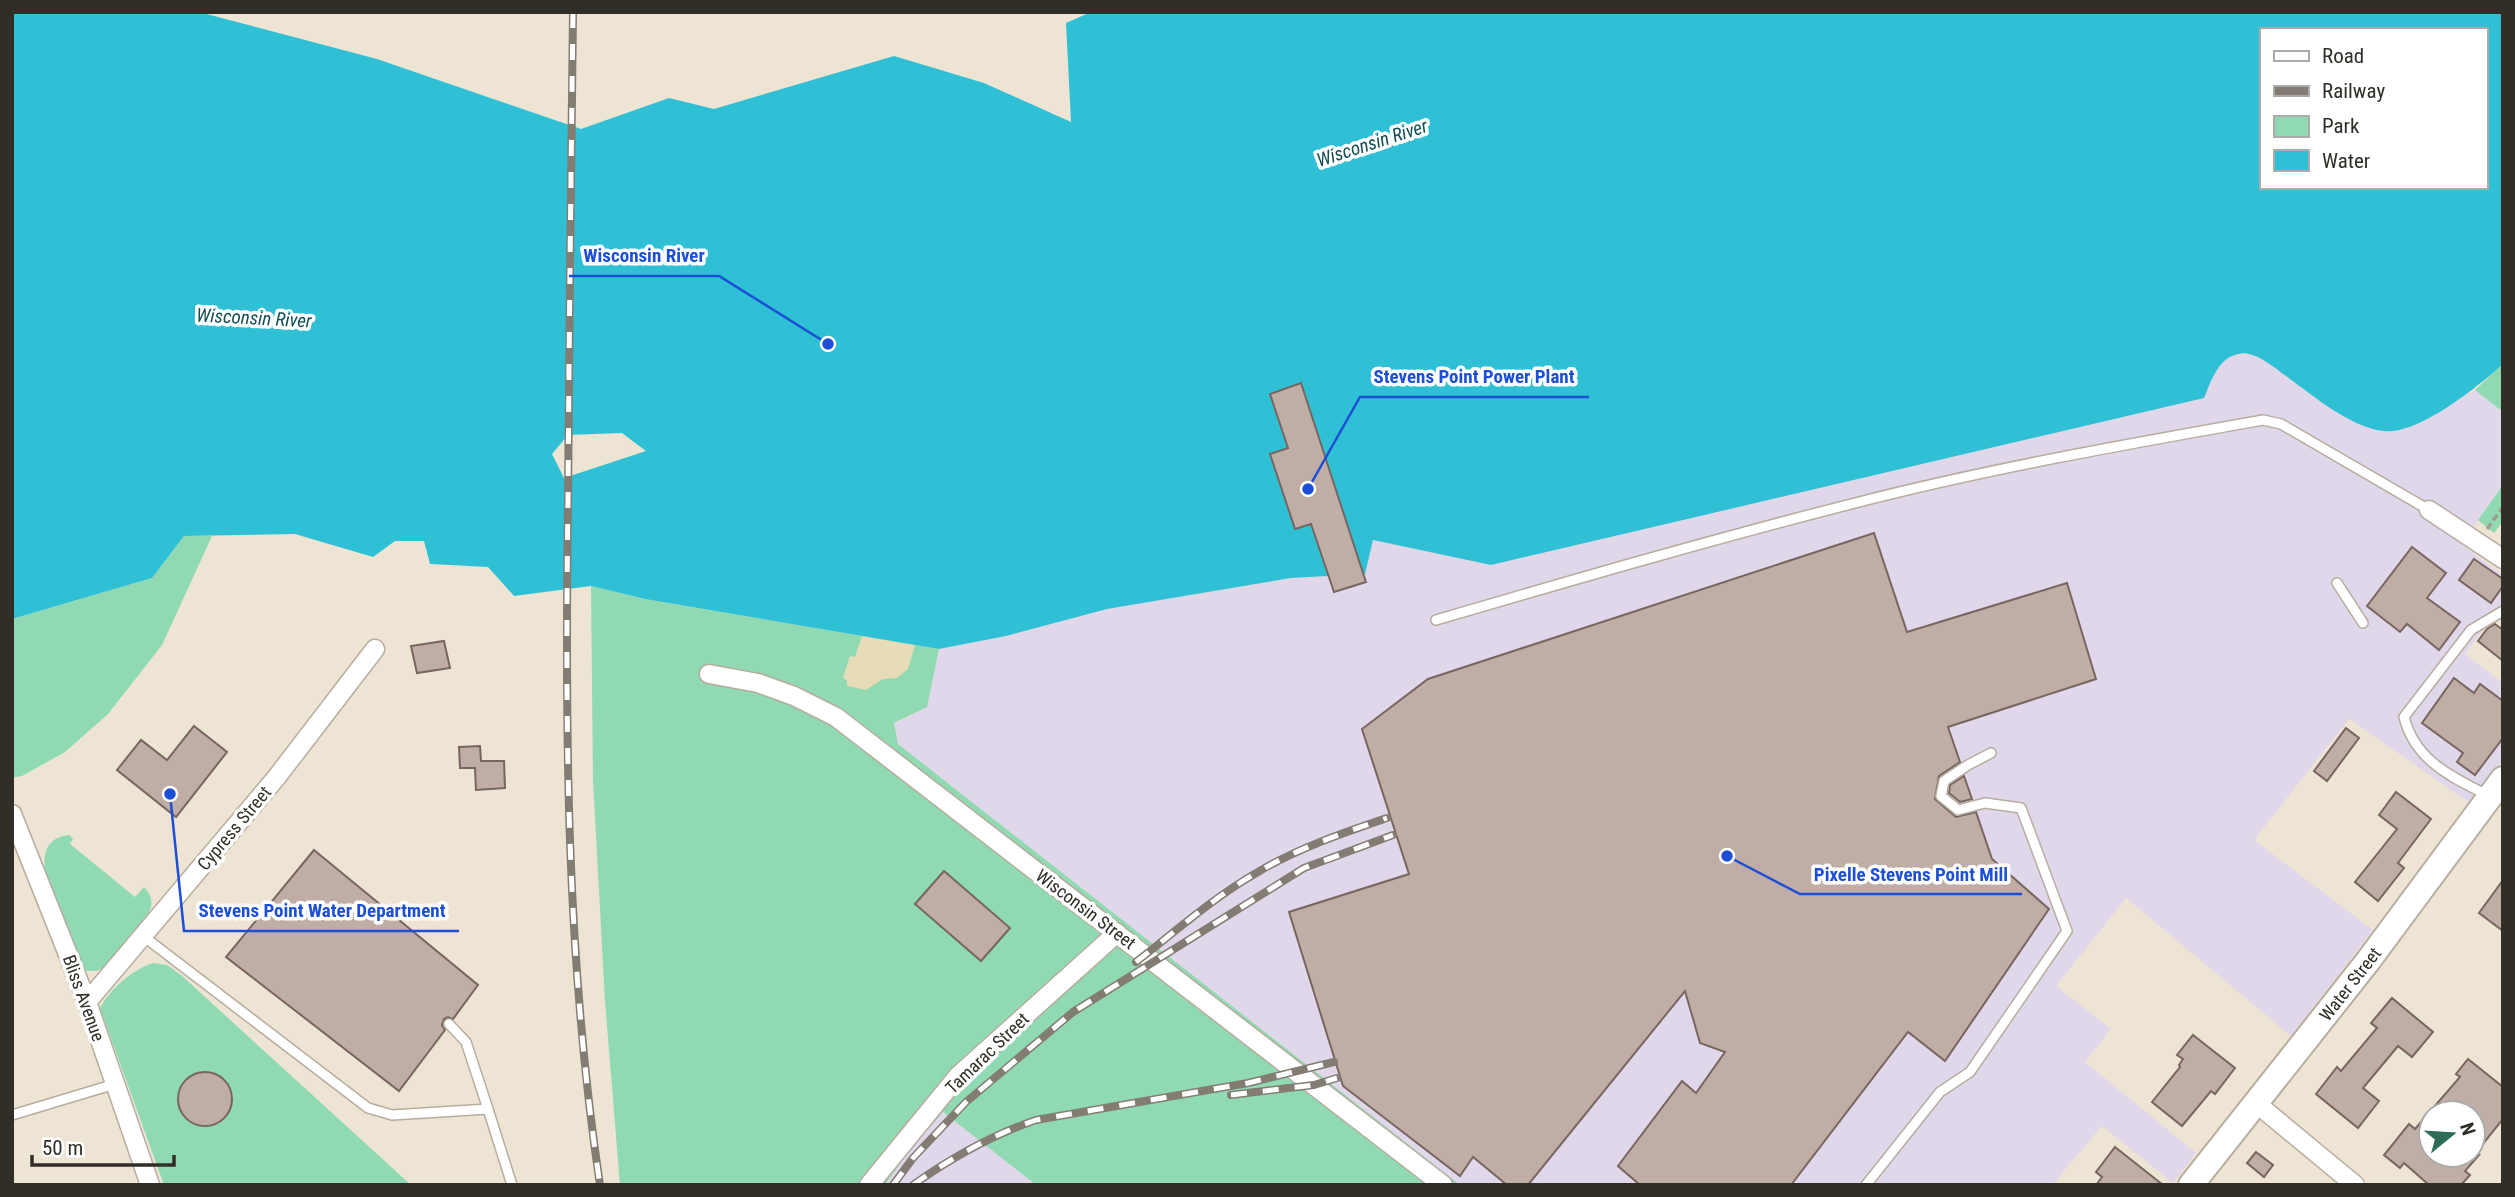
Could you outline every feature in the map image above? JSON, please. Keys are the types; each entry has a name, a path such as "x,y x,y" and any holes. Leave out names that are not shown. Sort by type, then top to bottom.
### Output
{"street":[{"path":"2429,510 2503,559"},
{"name":"Cypress Street","path":"87,1002 276,778 375,649"},
{"name":"Wisconsin Street","path":"709,674 758,683 794,696 836,717 1443,1185"},
{"name":"Water Street","path":"2191,1185 2368,961 2496,788"},
{"name":"Bliss Avenue","path":"13,818 87,1002 150,1185"},
{"name":"Tamarac Street","path":"869,1185 958,1076 1117,933"},
{"path":"2256,1103 2355,1185"}],"lane":[{"path":"1436,620 1637,561 1861,501 2049,458 2263,420 2281,424 2429,510"},
{"path":"2337,583 2363,624"},
{"path":"2496,788 2456,779 2428,759 2408,733 2404,717 2471,630 2503,611"},
{"path":"1866,1185 1940,1092 1970,1072 2067,931 2021,808 1985,803 1958,810 1941,796 1944,781 1991,753"},
{"path":"143,936 368,1108 392,1115 488,1109"},
{"path":"449,1024 466,1041 512,1185"},
{"path":"12,1115 115,1084"}],"path":[{"path":"2477,542 2503,507"}],"shaded area":[{"path":"2248,353 2272,365 2315,398 2359,424 2385,432 2406,428 2475,390 2503,412 2503,485 2463,546 2503,575 2503,604 2465,654 2503,683 2503,759 2470,803 2349,719 2254,840 2373,930 2291,1036 2126,898 2056,986 2111,1029 2085,1062 2196,1153 2173,1183 2102,1126 2052,1185 1460,1185 898,744 894,724 927,707 939,649 1006,636 1107,609 1291,578 1364,574 1373,540 1491,565 2203,398 2217,368 2230,356"},
{"path":"943,1112 1036,1185 885,1185 906,1155"}],"green space":[{"path":"2503,364 2503,412 2475,390"},
{"path":"2503,485 2503,521 2494,533 2478,520"},
{"path":"184,536 212,536 162,645 108,714 65,752 22,776 12,778 12,619 152,578"},
{"path":"591,586 645,599 939,649 927,707 894,723 898,744 1460,1185 1036,1185 943,1112 906,1155 885,1185 620,1185 605,1001 593,782"},
{"path":"69,835 73,839 70,844 135,897 144,887 151,898 151,907 137,930 114,958 97,971 87,971 80,963 45,871 46,852 51,842"},
{"path":"153,963 167,965 181,975 411,1185 164,1185 100,1008 123,981 137,970"}],"sand":[{"path":"862,636 915,645 908,669 897,678 883,679 866,690 847,686 847,680 843,678 850,656 855,657"}],"water":[{"path":"12,12 199,12 377,59 581,129 669,98 714,109 894,56 984,83 1071,122 1066,23 1091,12 2503,12 2503,364 2447,408 2413,426 2397,430 2370,428 2345,417 2264,360 2254,355 2241,354 2228,358 2220,366 2204,398 1491,565 1373,540 1365,574 1291,578 1107,609 1006,636 939,649 645,599 591,586 514,596 488,567 430,564 424,541 395,541 373,557 295,534 184,536 152,578 12,619","holes":["622,433 646,451 564,478 552,454 568,435"]}],"building":[{"path":"1301,383 1366,582 1334,592 1311,524 1295,529 1270,454 1288,448 1270,394"},
{"path":"1874,533 1907,632 2067,583 2096,679 1948,727 1960,762 1939,776 1935,799 1956,817 1976,812 1992,859 2049,909 1945,1061 1908,1032 1791,1185 1640,1185 1618,1166 1682,1081 1696,1093 1725,1052 1700,1043 1685,991 1528,1185 1507,1185 1473,1157 1460,1176 1343,1086 1289,912 1409,874 1362,729 1428,679"},
{"path":"2412,547 2446,573 2427,598 2460,622 2439,650 2407,624 2400,632 2367,606"},
{"path":"2474,559 2503,579 2503,586 2491,603 2459,580"},
{"path":"2495,624 2503,630 2503,661 2478,641 2487,629"},
{"path":"444,641 450,668 417,673 411,646"},
{"path":"2454,678 2474,693 2480,684 2503,701 2503,738 2475,775 2457,762 2463,753 2422,723"},
{"path":"194,726 227,752 176,817 117,770 141,740 167,760"},
{"path":"2346,728 2359,738 2327,781 2314,771"},
{"path":"480,746 481,761 504,761 505,788 476,790 475,768 460,768 459,747"},
{"path":"1964,776 1972,799 1960,802 1949,793 1950,785"},
{"path":"2396,792 2431,819 2398,863 2404,868 2378,901 2355,882 2397,829 2379,815"},
{"path":"314,850 478,985 453,1019 444,1019 442,1025 445,1030 399,1091 226,957"},
{"path":"944,871 1010,928 981,961 915,904"},
{"path":"2503,880 2503,931 2479,913"},
{"path":"2392,998 2433,1032 2412,1057 2398,1046 2363,1088 2379,1101 2358,1128 2316,1094 2337,1067 2341,1071 2377,1028 2371,1023"},
{"path":"2193,1035 2235,1068 2215,1094 2211,1091 2182,1126 2152,1102 2180,1067 2183,1059 2177,1055"},
{"path":"2468,1059 2503,1087 2503,1119 2487,1139 2487,1099 2441,1099 2460,1077 2456,1074"},
{"path":"205,1072 224,1080 232,1099 224,1118 205,1126 186,1118 178,1099 186,1080"},
{"path":"2409,1124 2415,1129 2417,1127 2417,1169 2467,1169 2465,1171 2470,1175 2461,1185 2429,1185 2404,1163 2400,1168 2384,1155"},
{"path":"2115,1147 2163,1185 2096,1185 2102,1177 2096,1172"},
{"path":"2256,1152 2273,1165 2264,1177 2247,1163"}],"railway":[{"path":"573,12 567,588 568,759 580,1015 600,1185"},
{"path":"1136,962 1211,903 1273,863 1337,835 1387,818"},
{"path":"893,1185 913,1158 966,1102 1073,1012 1304,868 1393,835"},
{"path":"913,1185 972,1148 1036,1120 1248,1083 1334,1062"},
{"path":"1231,1095 1314,1085 1337,1078"}],"place":[{"name":"Wisconsin River","path":"828,344"},
{"name":"Stevens Point Power Plant","path":"1308,489"},
{"name":"Stevens Point Water Department","path":"170,794"},
{"name":"Pixelle Stevens Point Mill","path":"1727,856"}]}
